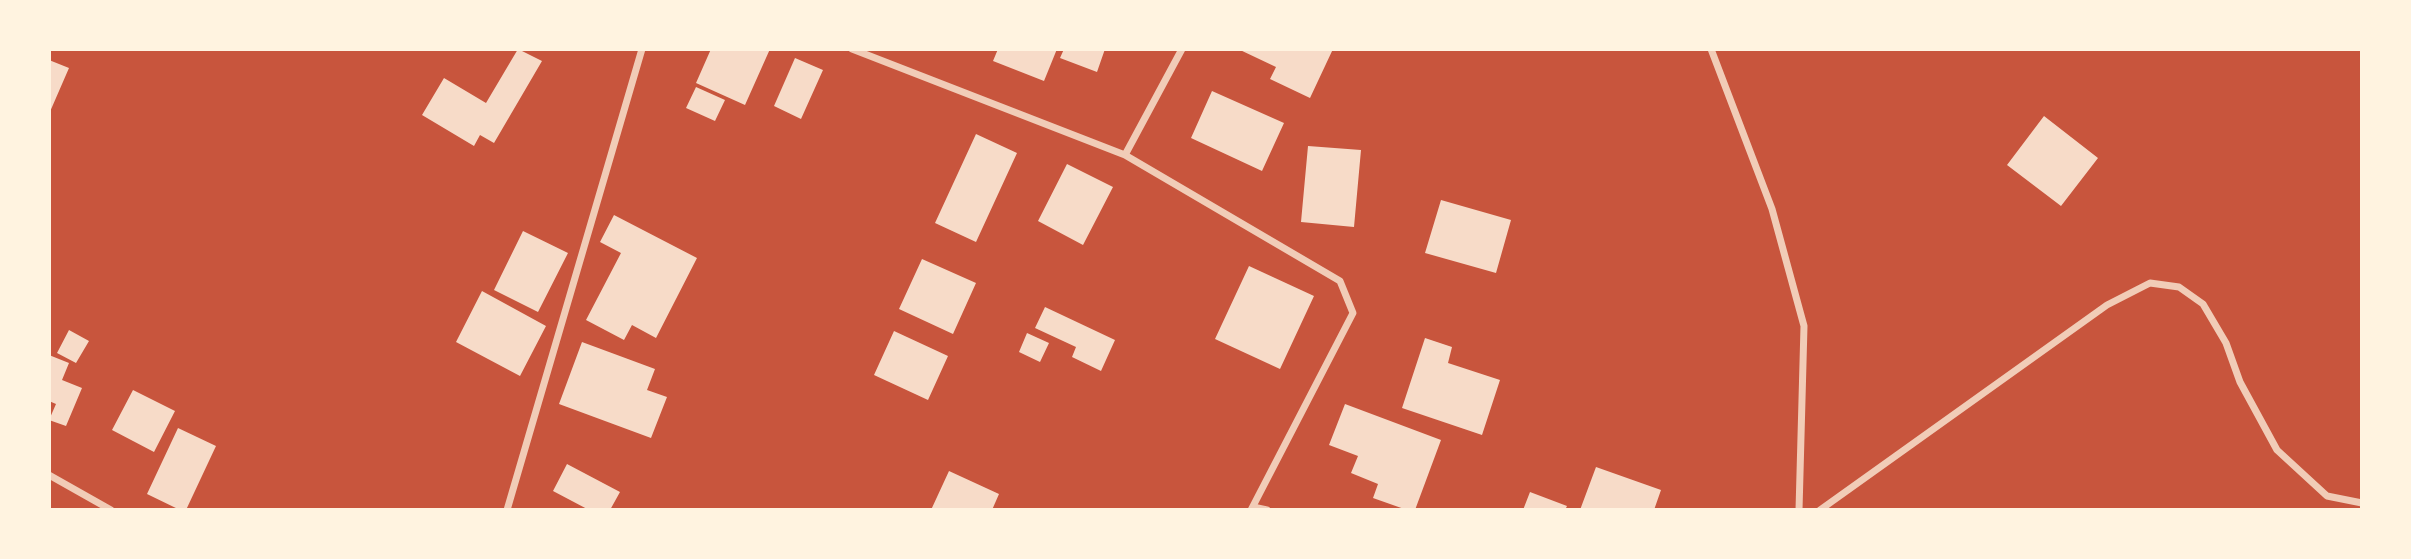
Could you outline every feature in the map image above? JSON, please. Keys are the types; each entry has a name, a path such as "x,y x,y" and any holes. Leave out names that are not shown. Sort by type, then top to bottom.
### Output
{"street":[{"path":"507,510 642,49"},
{"path":"852,49 1125,155 1340,281 1353,313 1252,508 1267,510"},
{"path":"1125,155 1182,49"},
{"path":"1711,49 1772,209 1804,326 1799,510"},
{"path":"1820,510 2107,305 2150,283 2179,287 2203,303 2226,343 2240,382 2277,450 2327,496 2362,503"},
{"path":"49,475 111,510"}],"building":[{"path":"518,49 542,61 494,143 480,135 474,146 422,115 444,78 486,103"},
{"path":"711,49 770,49 745,105 696,83"},
{"path":"998,49 1057,49 1044,81 993,61"},
{"path":"1064,49 1105,49 1097,72 1060,58"},
{"path":"1238,49 1333,49 1310,98 1270,79 1276,67"},
{"path":"795,58 823,70 801,119 774,106"},
{"path":"49,60 69,68 49,114"},
{"path":"696,87 725,100 715,121 686,108"},
{"path":"1212,91 1284,123 1262,171 1191,138"},
{"path":"2044,116 2098,158 2061,206 2007,165"},
{"path":"976,134 1017,153 976,242 935,223"},
{"path":"1308,146 1361,150 1354,227 1301,222"},
{"path":"1067,164 1113,187 1083,245 1038,221"},
{"path":"1441,200 1511,220 1496,273 1425,253"},
{"path":"614,215 697,258 656,338 632,325 624,340 586,320 621,253 600,242"},
{"path":"523,231 568,253 538,312 494,290"},
{"path":"922,259 976,283 953,334 899,309"},
{"path":"1249,266 1314,296 1280,369 1215,339"},
{"path":"482,291 546,326 520,376 456,342"},
{"path":"1045,307 1115,340 1101,371 1072,357 1076,347 1035,328"},
{"path":"69,330 89,341 76,363 57,353"},
{"path":"894,331 948,356 928,400 874,375"},
{"path":"1027,333 1049,343 1040,362 1019,352"},
{"path":"1425,338 1452,347 1448,363 1500,380 1482,435 1402,408"},
{"path":"582,342 655,369 647,390 667,397 651,438 559,404"},
{"path":"49,355 69,363 62,380 82,388 66,426 49,420 56,404 49,401"},
{"path":"133,390 175,411 154,452 112,430"},
{"path":"1345,404 1441,440 1415,510 1407,510 1373,498 1378,484 1351,473 1358,456 1329,445"},
{"path":"178,428 216,446 186,510 180,510 147,494"},
{"path":"567,464 620,492 610,510 589,510 553,491"},
{"path":"1596,467 1661,490 1654,510 1580,510"},
{"path":"949,471 999,494 992,510 931,510"},
{"path":"1530,492 1567,506 1565,510 1523,510"}]}
